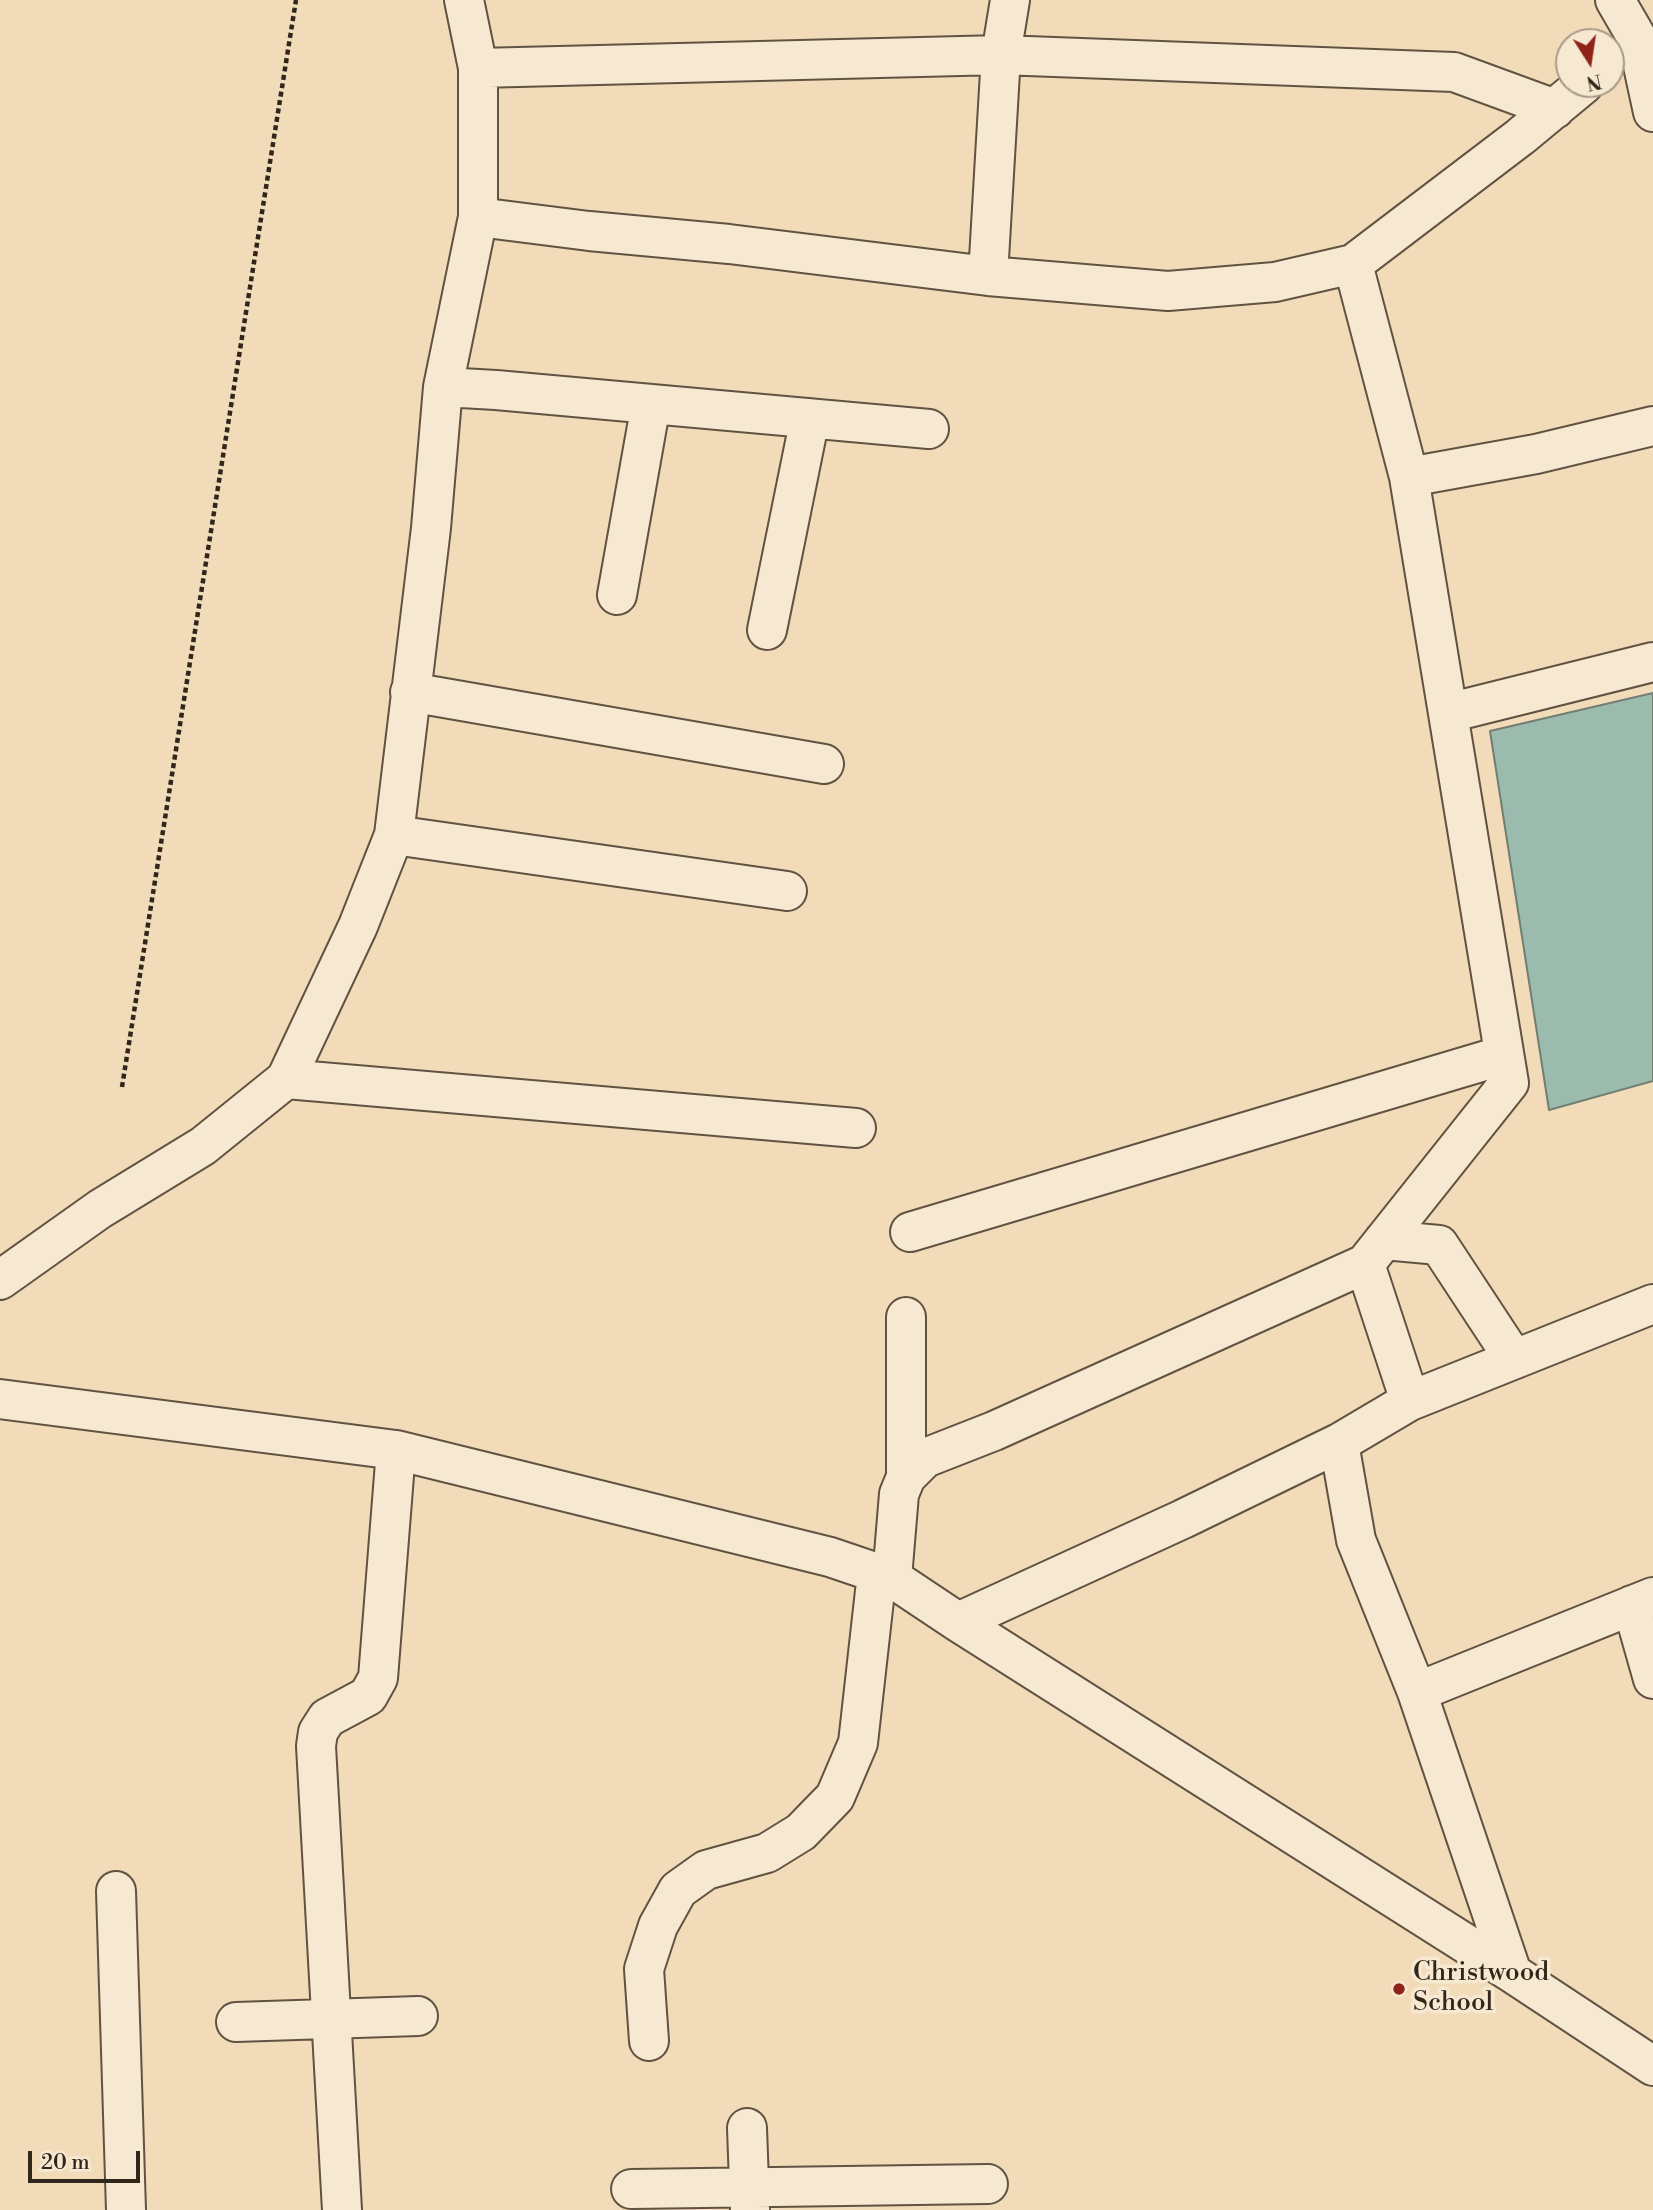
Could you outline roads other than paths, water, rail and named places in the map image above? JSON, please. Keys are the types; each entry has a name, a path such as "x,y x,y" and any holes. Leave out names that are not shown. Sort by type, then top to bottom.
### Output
{"street":[{"path":"0,1280 100,1209 203,1146 286,1079 358,926 394,835 430,527 443,387 478,217 478,68 464,0"},
{"path":"988,276 1001,55 1010,0"},
{"path":"1615,0 1634,42 1653,112"},
{"path":"478,68 1001,55 1454,72 1555,109"},
{"path":"478,217 988,276 1168,290 1275,282 1353,264 1568,98"},
{"path":"1353,264 1409,477 1508,1083 1374,1252"},
{"path":"443,387 929,429"},
{"path":"617,595 651,404"},
{"path":"767,630 810,418"},
{"path":"1409,477 1536,454 1653,426"},
{"path":"1448,713 1653,662"},
{"path":"410,692 824,764"},
{"path":"394,835 787,891"},
{"path":"910,1232 1504,1055"},
{"path":"286,1079 856,1128"},
{"path":"649,2041 644,1969 658,1926 678,1890 706,1870 767,1853 801,1832 835,1797 858,1743 899,1494 906,1478 925,1458 994,1432 1374,1252 1439,1245 1514,1359"},
{"path":"1374,1252 1410,1401"},
{"path":"958,1622 1339,1443 1410,1401 1653,1304"},
{"path":"906,1317 906,1478"},
{"path":"0,1399 396,1450 830,1557 884,1575 1512,1973 1653,2066"},
{"path":"1339,1443 1356,1540 1418,1692 1512,1973"},
{"path":"342,2210 317,1738 321,1725 327,1718 368,1696 377,1678 396,1450"},
{"path":"1418,1692 1642,1601 1653,1679"},
{"path":"116,1891 125,2210"},
{"path":"236,2022 418,2016"},
{"path":"747,2128 749,2199"},
{"path":"631,2189 749,2199 988,2184"}],"place":[{"name":"Christwood School","path":"1399,1989"}]}
